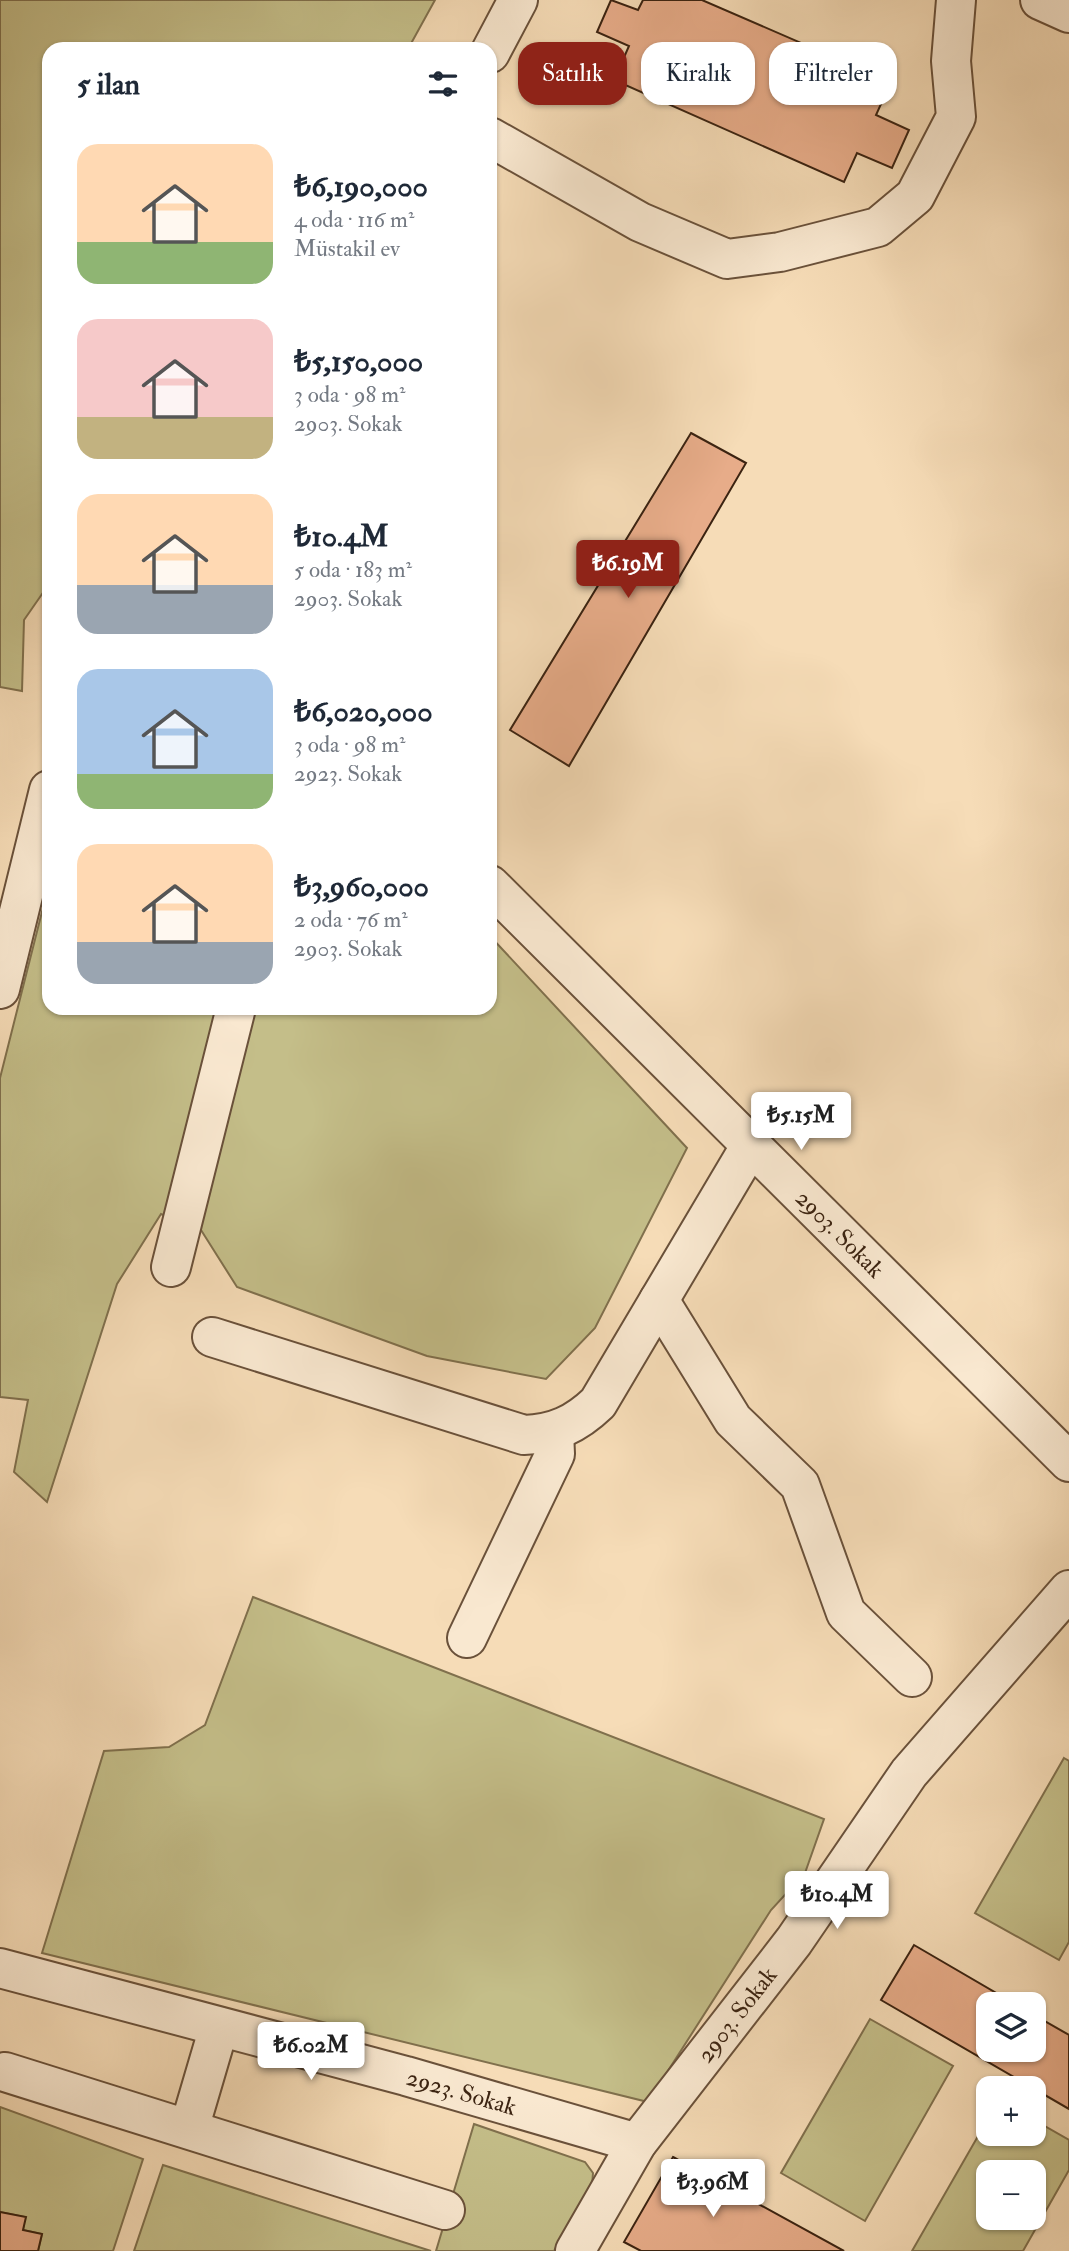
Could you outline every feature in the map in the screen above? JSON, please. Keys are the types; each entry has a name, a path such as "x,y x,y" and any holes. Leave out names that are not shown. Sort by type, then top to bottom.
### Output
{"street":[{"path":"496,42 518,0"},
{"path":"497,141 640,222 727,259 780,252 878,227 915,196 956,117 951,61 956,0"},
{"path":"1041,0 1069,13"},
{"path":"0,989 42,818"},
{"name":"2903. Sokak","path":"497,892 1069,1462"},
{"path":"171,1267 234,1015"},
{"path":"212,1337 524,1435 554,1432 585,1416 598,1403 751,1145"},
{"path":"659,1300 733,1420 800,1485 846,1613 912,1677"},
{"path":"467,1639 555,1454 554,1432"},
{"name":"2903. Sokak","path":"575,2251 637,2143 794,1941 909,1773 1069,1590"},
{"name":"2923. Sokak","path":"0,1968 406,2076 637,2143"},
{"path":"189,2129 219,2027"},
{"path":"5,2072 445,2210"}],"shaded area":[{"path":"0,0 435,0 412,42 42,42 42,594 24,620 22,691 0,687"},
{"path":"42,912 42,1015 497,1015 497,944 687,1148 595,1328 546,1379 427,1356 237,1287 201,1230 161,1214 117,1284 47,1502 14,1472 28,1400 0,1397 0,1078"},
{"path":"253,1597 824,1819 805,1873 771,1910 648,2102 42,1953 104,1751 169,1747 205,1725"},
{"path":"1064,1758 1069,1761 1069,1942 1059,1960 975,1913"},
{"path":"870,2019 953,2066 865,2221 781,2173"},
{"path":"0,2107 143,2159 113,2251 38,2251 42,2234 23,2230 25,2217 0,2212"},
{"path":"474,2124 585,2162 593,2173 592,2186 554,2251 436,2251"},
{"path":"1046,2127 1069,2140 1069,2170 1046,2210 1046,2160 976,2160 976,2230 1035,2230 1023,2251 912,2251 976,2140 976,2146 1046,2146"},
{"path":"163,2165 431,2251 134,2251"}],"building":[{"path":"611,0 638,10 643,0 702,0 799,42 769,42 769,105 881,105 876,115 909,130 892,168 857,153 844,182 670,105 755,105 755,42 641,42 641,92 627,86 627,42 620,42 597,32"},
{"path":"691,433 746,463 569,766 510,730"},
{"path":"914,1945 994,1992 976,1992 976,2055 881,2000"},
{"path":"1046,2022 1069,2035 1069,2109 1046,2096 1046,2076 1012,2076 988,2062 1046,2062"},
{"path":"673,2157 844,2251 641,2251 624,2242"},
{"path":"0,2212 26,2217 23,2230 42,2234 38,2251 0,2251"}]}
